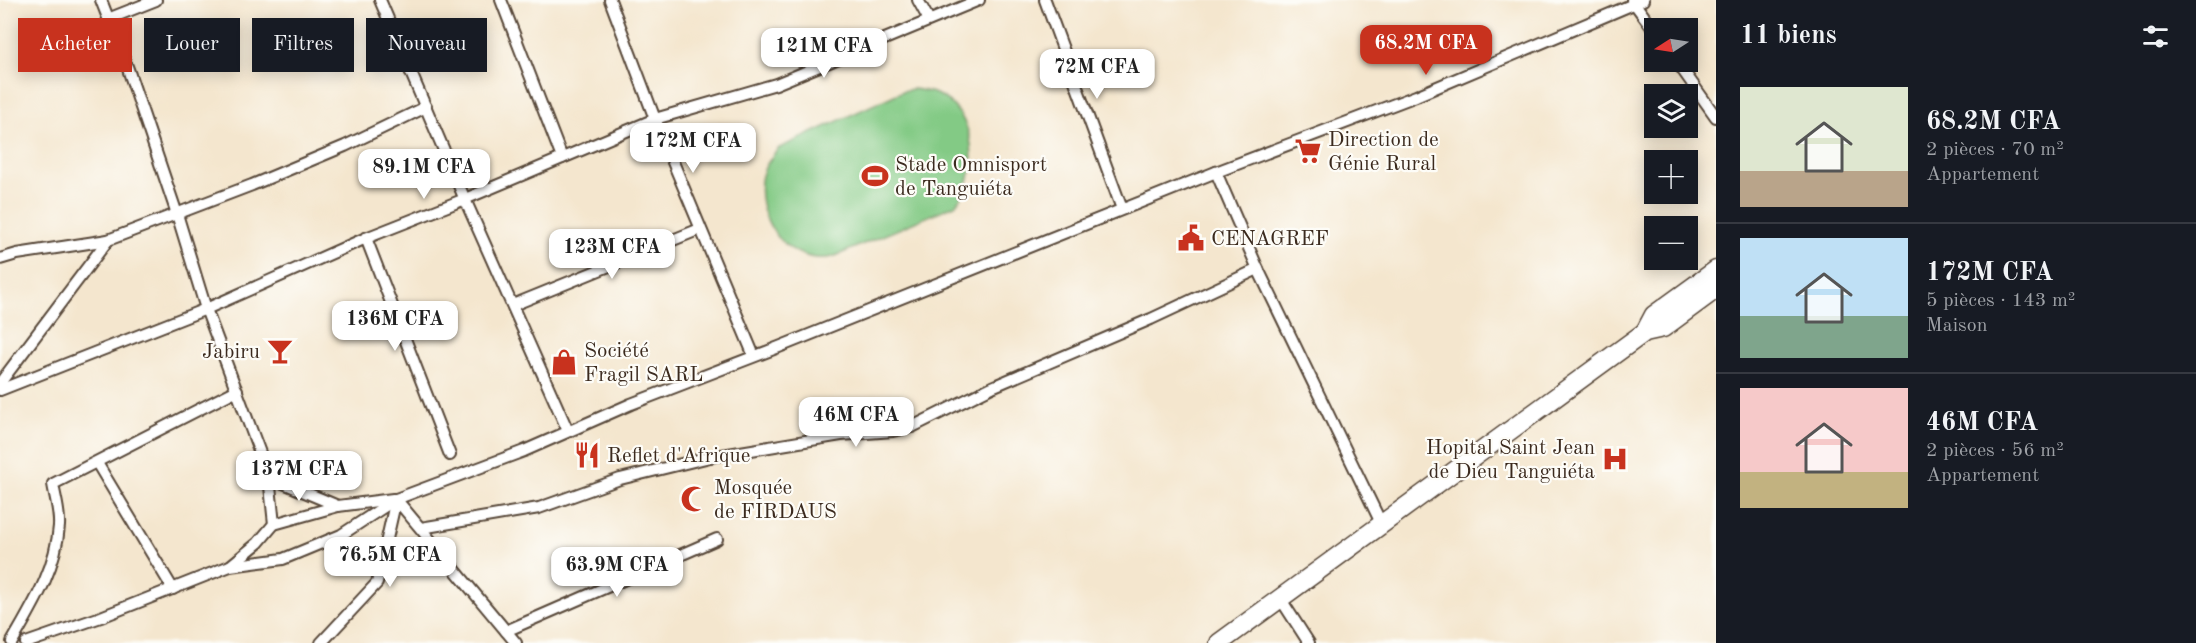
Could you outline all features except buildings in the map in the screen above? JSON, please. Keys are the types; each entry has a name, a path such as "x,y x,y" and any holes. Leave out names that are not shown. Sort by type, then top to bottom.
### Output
{"highway":[{"path":"1645,332 1654,315 1716,270"},
{"path":"1219,643 1645,332 1663,328 1716,289"}],"street":[{"path":"100,0 108,18"},
{"path":"111,18 156,0"},
{"path":"380,0 568,431"},
{"path":"501,0 562,158"},
{"path":"610,0 655,119 754,356"},
{"path":"918,0 929,20"},
{"path":"0,390 206,309 366,238 655,119 776,84 979,0"},
{"path":"1045,0 1122,209"},
{"path":"26,643 101,617 230,566 283,559 341,535 396,499 524,451 631,404 1122,209 1416,96 1637,1 1647,18"},
{"path":"129,72 206,309 269,477 274,524"},
{"path":"1684,72 1716,117"},
{"path":"0,259 17,254 108,240 345,146 426,107"},
{"path":"1216,172 1258,269 1382,525"},
{"path":"513,305 700,229"},
{"path":"366,238 450,455"},
{"path":"0,383 108,240"},
{"path":"421,528 539,508 620,479 710,457 841,435 893,431 912,427 993,387 1258,269"},
{"path":"0,639 12,643 37,598 55,558 59,524 52,484 237,390"},
{"path":"96,463 173,589"},
{"path":"269,477 338,506"},
{"path":"396,499 516,643"},
{"path":"230,566 258,543 274,524 338,506 396,499"},
{"path":"321,643 377,583 396,499"},
{"path":"506,631 717,539"},
{"path":"1280,598 1309,643"}],"green space":[{"path":"913,89 936,94 950,102 960,114 967,129 972,161 964,192 955,205 833,257 817,258 802,255 790,248 770,225 761,196 762,177 773,155 779,148 903,91"}],"place":[{"name":"Direction de Génie Rural","path":"1308,151"},
{"name":"Stade Omnisport de Tanguiéta","path":"875,176"},
{"name":"CENAGREF","path":"1191,238"},
{"name":"Jabiru","path":"280,351"},
{"name":"Société Fragil SARL","path":"564,362"},
{"name":"Reflet d'Afrique","path":"587,455"},
{"name":"Hopital Saint Jean de Dieu Tanguiéta","path":"1615,459"},
{"name":"Mosquée de FIRDAUS","path":"694,499"}]}
